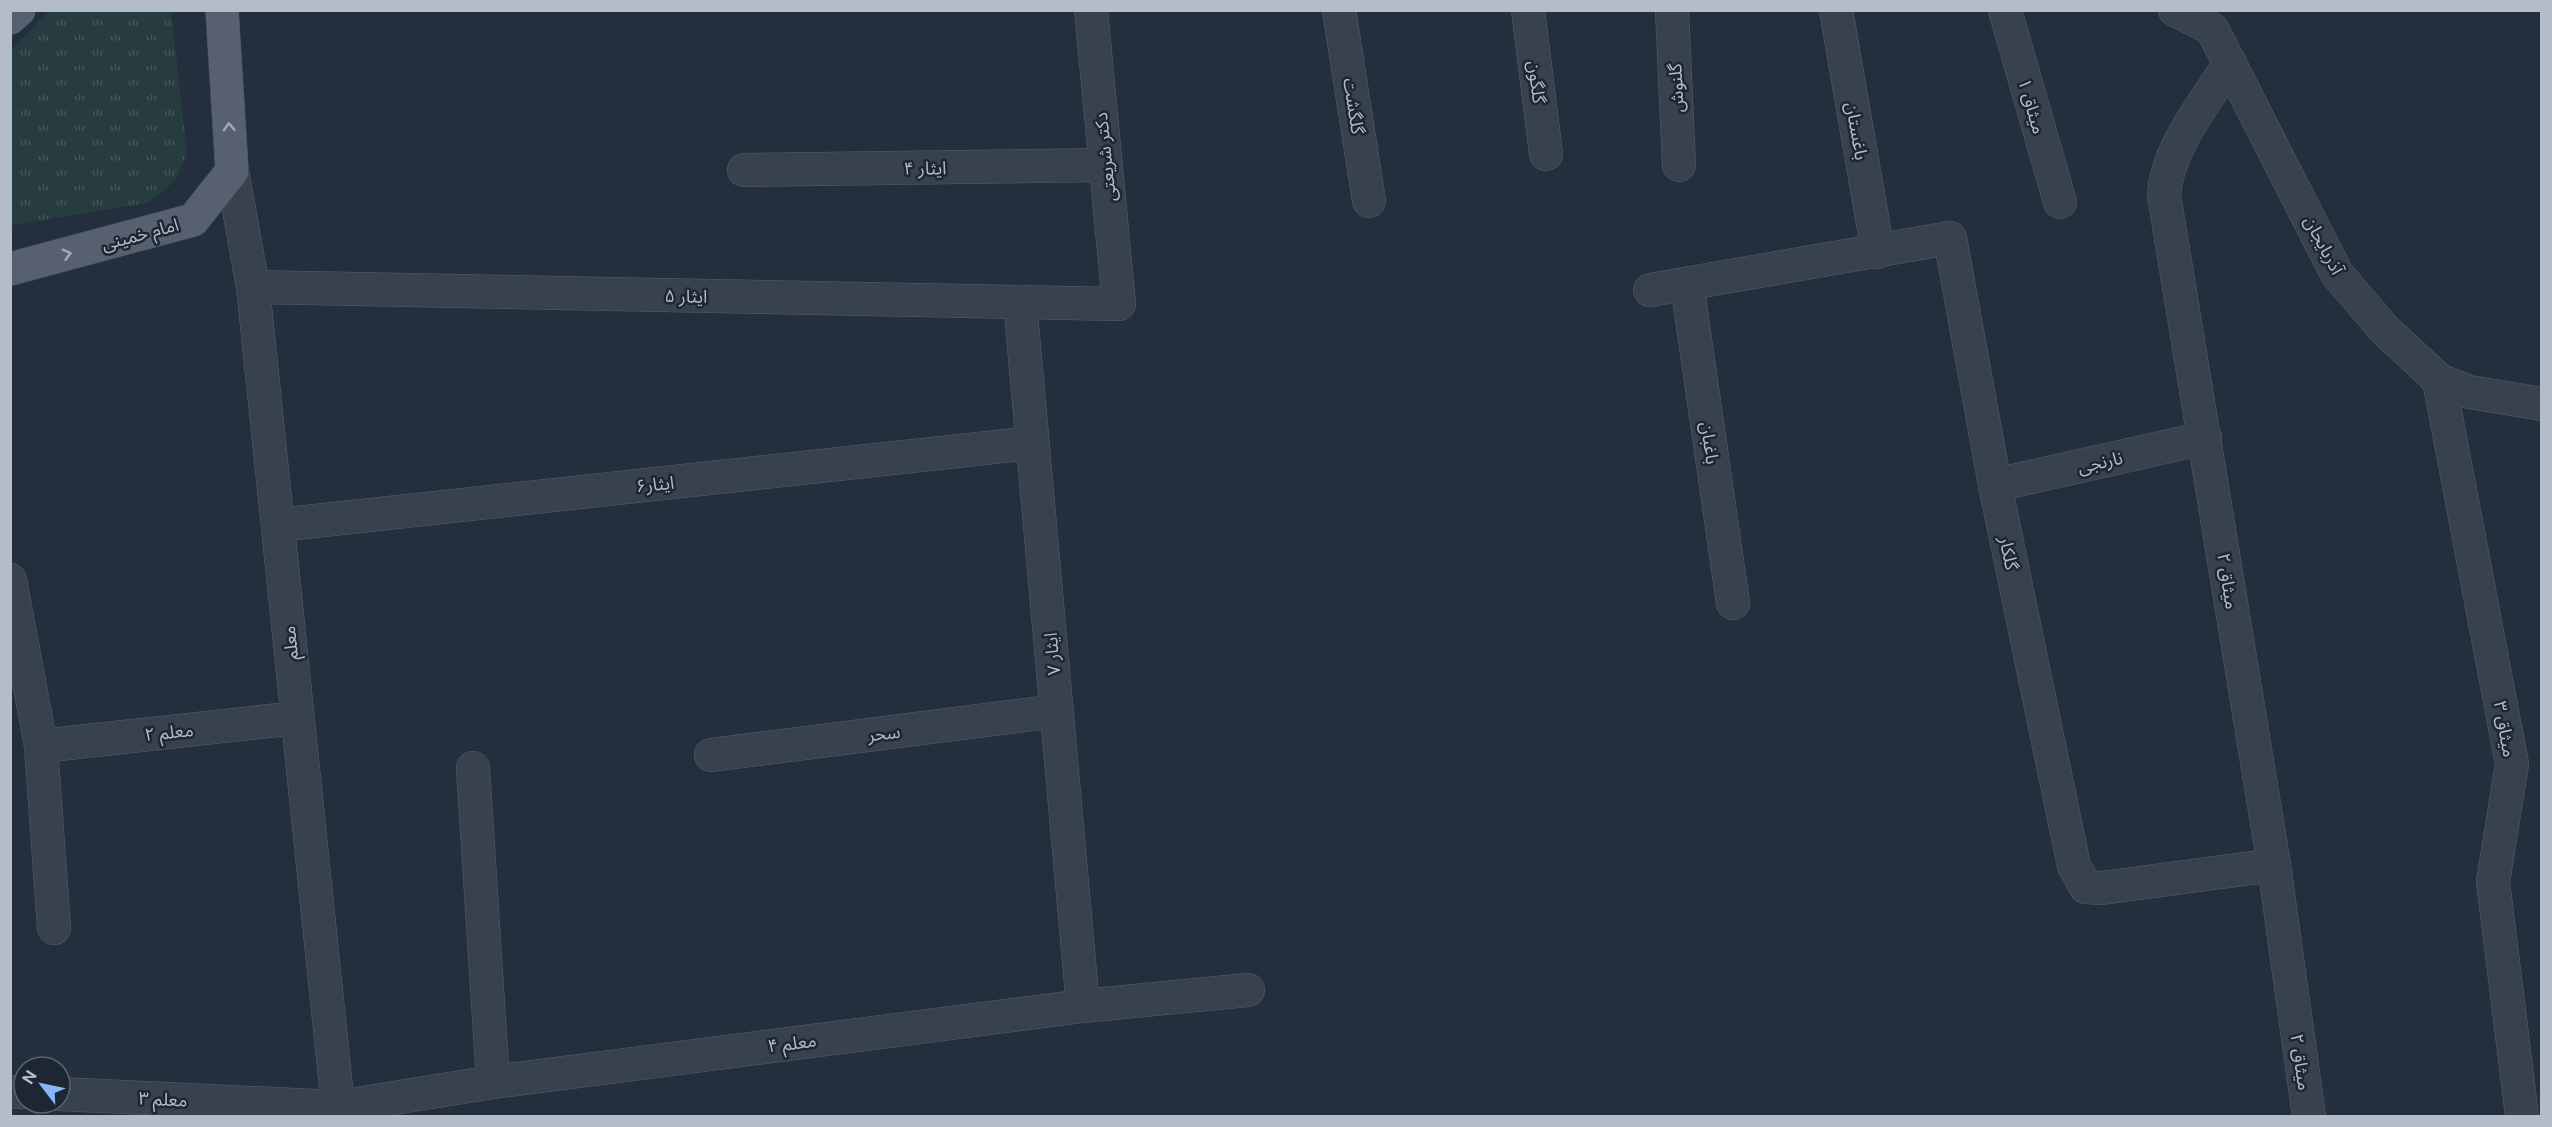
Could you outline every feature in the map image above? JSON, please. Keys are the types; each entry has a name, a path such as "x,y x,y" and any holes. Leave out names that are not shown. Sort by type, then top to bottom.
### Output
{"main road":[{"path":"10,18 19,10"},
{"path":"222,10 232,171"},
{"name":"امام خمینی","path":"10,269 193,220 232,171"}],"street":[{"name":"دکتر شریعتی","path":"1090,10 1119,304"},
{"name":"گلگشت","path":"1339,10 1369,201"},
{"name":"گلگون","path":"1528,10 1546,154"},
{"name":"گلنوش","path":"1672,10 1679,165"},
{"name":"باغستان","path":"1836,10 1878,252"},
{"name":"میثاق ۱","path":"2005,10 2060,202"},
{"name":"آذربایجان","path":"2175,10 2212,29 2337,273 2385,330 2439,380 2469,392 2541,404"},
{"name":"میثاق ۲","path":"2230,63 2174,154 2166,176 2164,195 2274,865 2309,1116"},
{"name":"ایثار ۴","path":"744,170 1106,165"},
{"name":"معلم","path":"232,171 253,287 338,1112"},
{"name":"گلکار","path":"1878,252 1950,238 1995,485 2074,866 2086,887 2102,888 2274,865"},
{"path":"1650,290 1878,252"},
{"name":"باغبان","path":"1687,284 1732,603"},
{"name":"ایثار ۵","path":"253,287 1119,304"},
{"name":"ایثار ۷","path":"1020,302 1083,1006"},
{"name":"میثاق ۳","path":"2439,380 2512,764 2493,882 2522,1116"},
{"name":"نارنجی","path":"1995,485 2205,438"},
{"name":"ایثار۶","path":"278,525 1032,443"},
{"path":"10,580 41,746 54,928"},
{"name":"سحر","path":"711,755 1057,711"},
{"name":"معلم ۲","path":"41,746 297,718"},
{"path":"473,768 493,1082"},
{"name":"معلم ۴","path":"338,1112 493,1082 1083,1006 1248,990"},
{"name":"معلم ۳","path":"76,1102 338,1112"}],"green space":[{"path":"50,10 171,11 187,153 176,180 148,203 11,225 11,50"}]}
